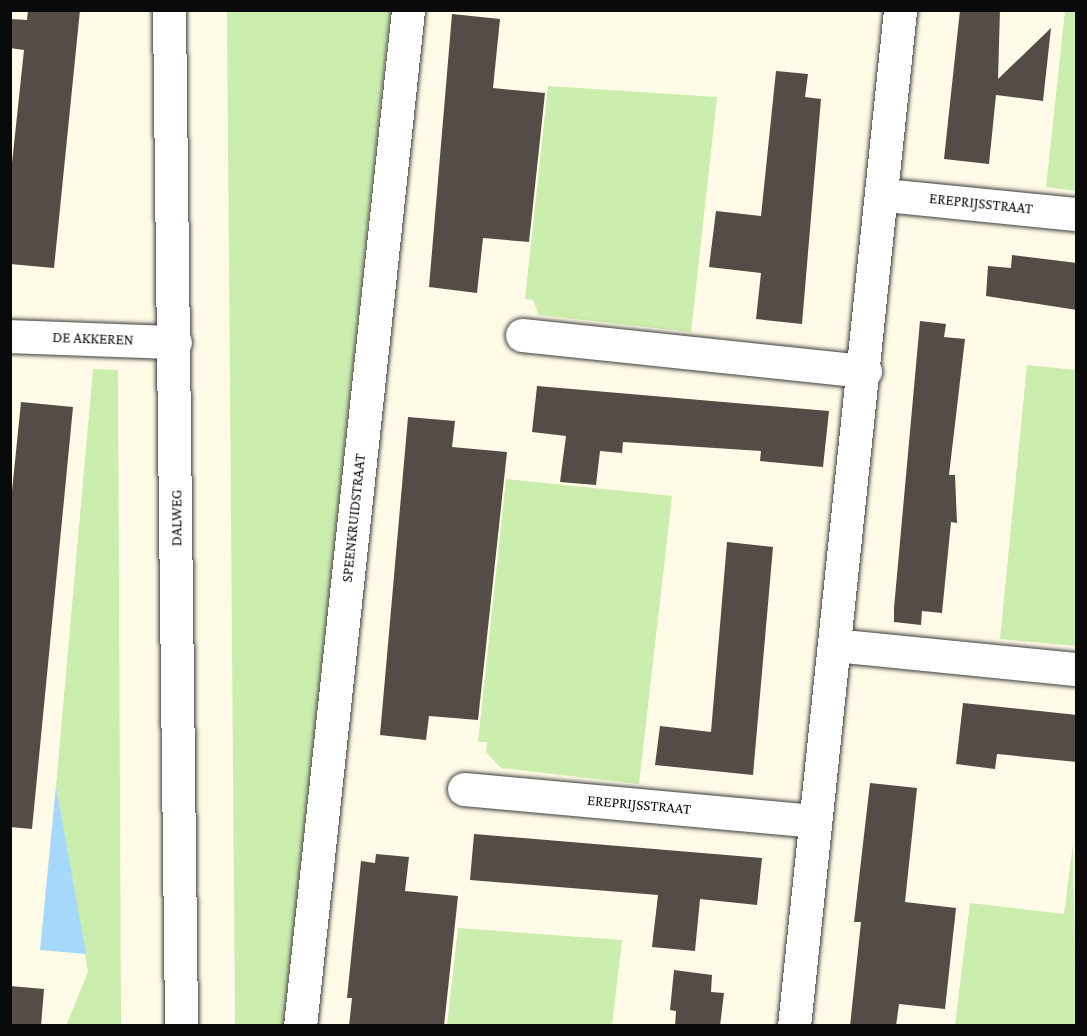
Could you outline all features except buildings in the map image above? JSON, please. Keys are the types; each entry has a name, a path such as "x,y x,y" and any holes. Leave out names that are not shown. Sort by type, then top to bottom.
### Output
{"street":[{"name":"DALWEG","path":"169,10 175,342 181,1026"},
{"name":"SPEENKRUIDSTRAAT","path":"300,1026 408,10"},
{"path":"794,1026 814,820 885,195 900,10"},
{"name":"EREPRIJSSTRAAT","path":"885,195 1077,214"},
{"path":"522,334 865,371"},
{"name":"DE AKKEREN","path":"10,336 175,342"},
{"path":"834,645 1077,669"},
{"name":"EREPRIJSSTRAAT","path":"464,789 814,820"}],"green space":[{"path":"227,11 390,11 283,1025 235,1025"},
{"path":"1065,11 1076,12 1076,191 1046,187"},
{"path":"548,86 717,97 691,332 539,315 533,300 525,299"},
{"path":"1027,365 1076,370 1076,646 1000,639"},
{"path":"93,369 118,370 121,1025 66,1026 88,972 56,786"},
{"path":"506,479 672,496 639,784 501,768 486,752 487,742 478,742"},
{"path":"1073,844 1076,1025 955,1025 970,903 1064,914"},
{"path":"458,928 622,940 612,1025 447,1025"}],"water":[{"path":"56,786 86,954 40,950"}]}
